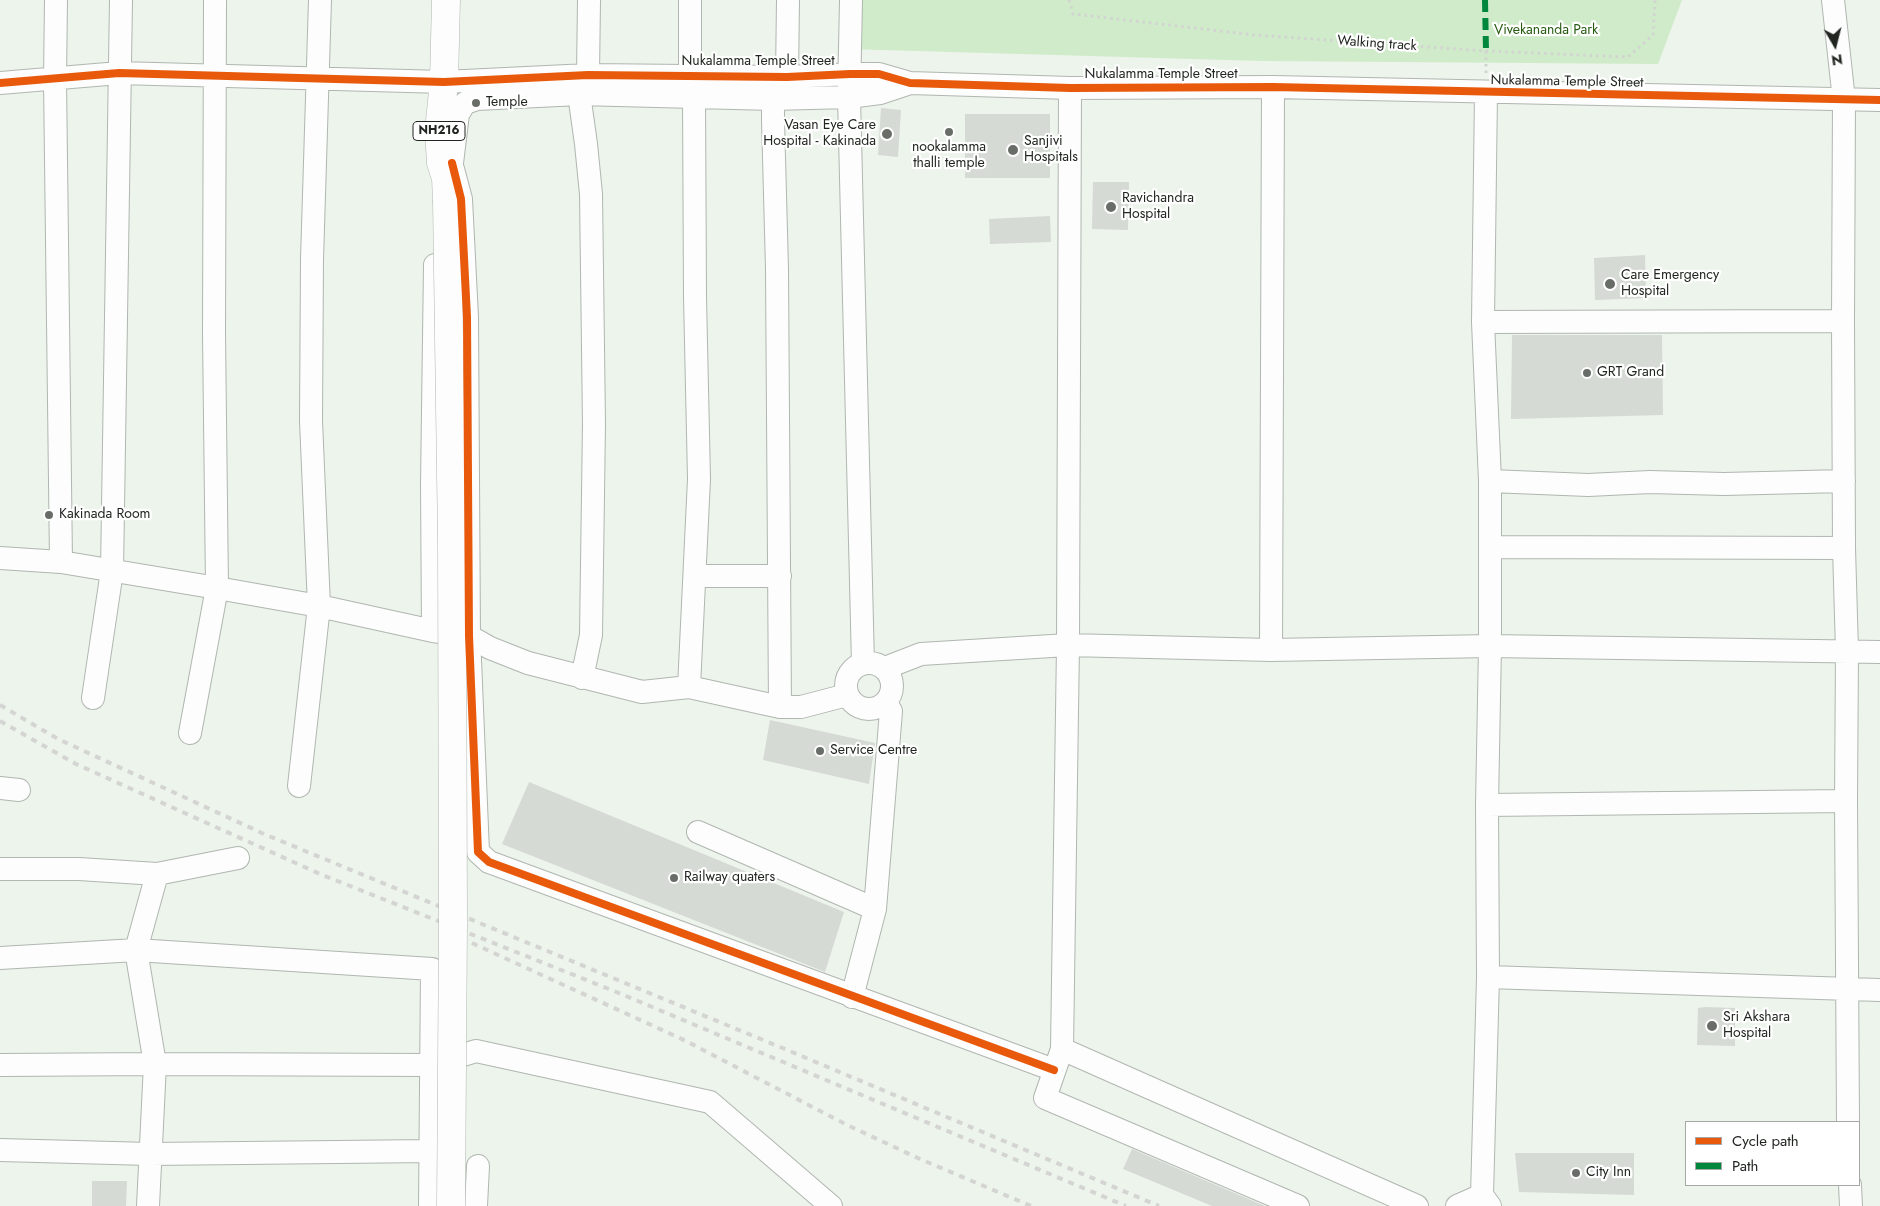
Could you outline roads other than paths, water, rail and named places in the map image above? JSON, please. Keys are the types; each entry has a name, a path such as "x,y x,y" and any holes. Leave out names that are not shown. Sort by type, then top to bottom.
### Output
{"highway":[{"name":"NH216","path":"446,0 444,82 439,131 447,176 452,544 453,923 451,1206"}],"street":[{"path":"56,0 54,79 61,562"},
{"path":"92,698 112,571 121,0"},
{"path":"190,734 217,588 214,334 215,0"},
{"path":"299,786 319,606 311,421 312,260 320,0"},
{"path":"582,678 590,634 594,424 591,194 583,84 589,0"},
{"path":"690,0 690,75"},
{"path":"787,77 788,0"},
{"path":"851,0 850,97 863,664"},
{"path":"1833,0 1844,100 1843,321 1844,548 1847,651 1846,990 1848,1121"},
{"name":"Nukalamma Temple Street","path":"0,83 119,74 583,84 694,98 774,99 850,97 880,93 910,83"},
{"name":"Nukalamma Temple Street","path":"447,176 458,114 465,103 477,99 583,84 690,75 787,77 879,74 910,83 1070,88 1273,87 1880,100"},
{"path":"1271,650 1273,87"},
{"path":"1070,88 1068,645 1062,1048 1045,1098 1298,1206"},
{"path":"1457,1206 1486,1201 1488,977 1486,805 1490,646 1490,481 1483,322 1486,92"},
{"path":"689,688 699,479 694,298 694,98"},
{"path":"774,99 772,120 777,298 780,706"},
{"path":"433,631 434,198 447,176 461,199 467,316 469,636 478,852 489,862 1054,1070"},
{"path":"1483,322 1843,321"},
{"path":"1490,481 1588,485 1650,482 1724,484 1844,481"},
{"path":"1490,547 1844,548"},
{"path":"0,558 61,562 319,606 433,631 469,636 490,648 528,663 642,692 689,688 780,706 801,708 848,695"},
{"path":"695,576 780,576"},
{"path":"885,668 921,654 1068,645 1271,650 1490,646 1880,652"},
{"path":"870,662 885,668 893,681 891,696 886,703 872,710 865,709 852,702 846,687 850,672 863,664 870,662"},
{"path":"852,997 875,909 891,711 886,703"},
{"path":"1486,805 1846,801"},
{"path":"698,832 875,909"},
{"path":"0,869 78,869 158,874 238,858"},
{"path":"148,1206 155,1064 136,950 158,874"},
{"path":"0,958 136,950 432,968 430,1206"},
{"path":"1488,977 1880,990"},
{"path":"1062,1048 1417,1206"},
{"path":"0,1065 431,1065 476,1051 710,1102 832,1206"},
{"path":"0,1150 150,1154 430,1151"},
{"path":"476,1206 478,1166"},
{"path":"1850,1186 1851,1206"}],"railway":[{"path":"0,705 58,739 264,834 1159,1206"},
{"path":"0,721 76,764 320,874 614,991 1126,1206"},
{"path":"461,938 686,1041 847,1125 920,1159 1031,1206"}],"place":[{"name":"Temple","path":"476,103"},
{"name":"nookalamma thalli temple","path":"949,132"},
{"name":"Vasan Eye Care Hospital - Kakinada","path":"887,134"},
{"name":"Sanjivi Hospitals","path":"1013,150"},
{"name":"Ravichandra Hospital","path":"1111,207"},
{"name":"Care Emergency Hospital","path":"1610,284"},
{"name":"GRT Grand","path":"1587,373"},
{"name":"Kakinada Room","path":"49,515"},
{"name":"Service Centre","path":"820,751"},
{"name":"Railway quaters","path":"674,878"},
{"name":"Sri Akshara Hospital","path":"1712,1026"},
{"name":"City Inn","path":"1576,1173"}],"park label":[{"name":"Vivekananda Park","path":"1546,31"}]}
